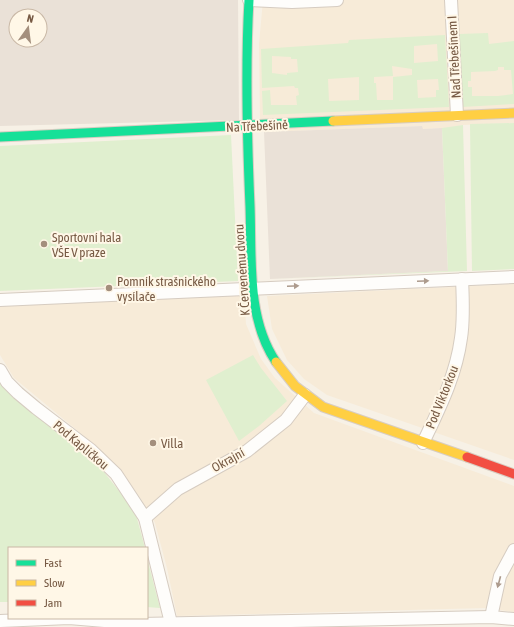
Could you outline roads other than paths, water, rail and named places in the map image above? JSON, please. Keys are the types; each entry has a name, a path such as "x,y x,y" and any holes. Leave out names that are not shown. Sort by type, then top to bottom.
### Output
{"street":[{"path":"249,0 292,2 337,0"},
{"name":"K Červenému dvoru","path":"249,0 246,64 247,127 254,288 257,313 266,345 274,360 286,376 305,395 323,407 514,474"},
{"name":"Nad Třebešínem I","path":"451,0 457,115"},
{"name":"Na Třebešíně","path":"0,138 514,113"},
{"path":"0,300 514,277"},
{"name":"Pod Viktorkou","path":"423,443 446,395 456,365 463,323 462,279"},
{"name":"Pod Kapličkou","path":"0,370 18,393 91,450 116,474 145,518 171,623"},
{"name":"Okrajní","path":"145,518 178,489 247,451 286,420 305,395"},
{"path":"492,617 500,576 514,550"},
{"path":"81,619 140,624 492,617 514,619"},
{"path":"0,621 46,619"}],"place":[{"name":"Sportovní hala VŠE V praze","path":"44,244"},
{"name":"Pomník strašnického vysílače","path":"109,288"},
{"name":"Villa","path":"153,443"}]}
